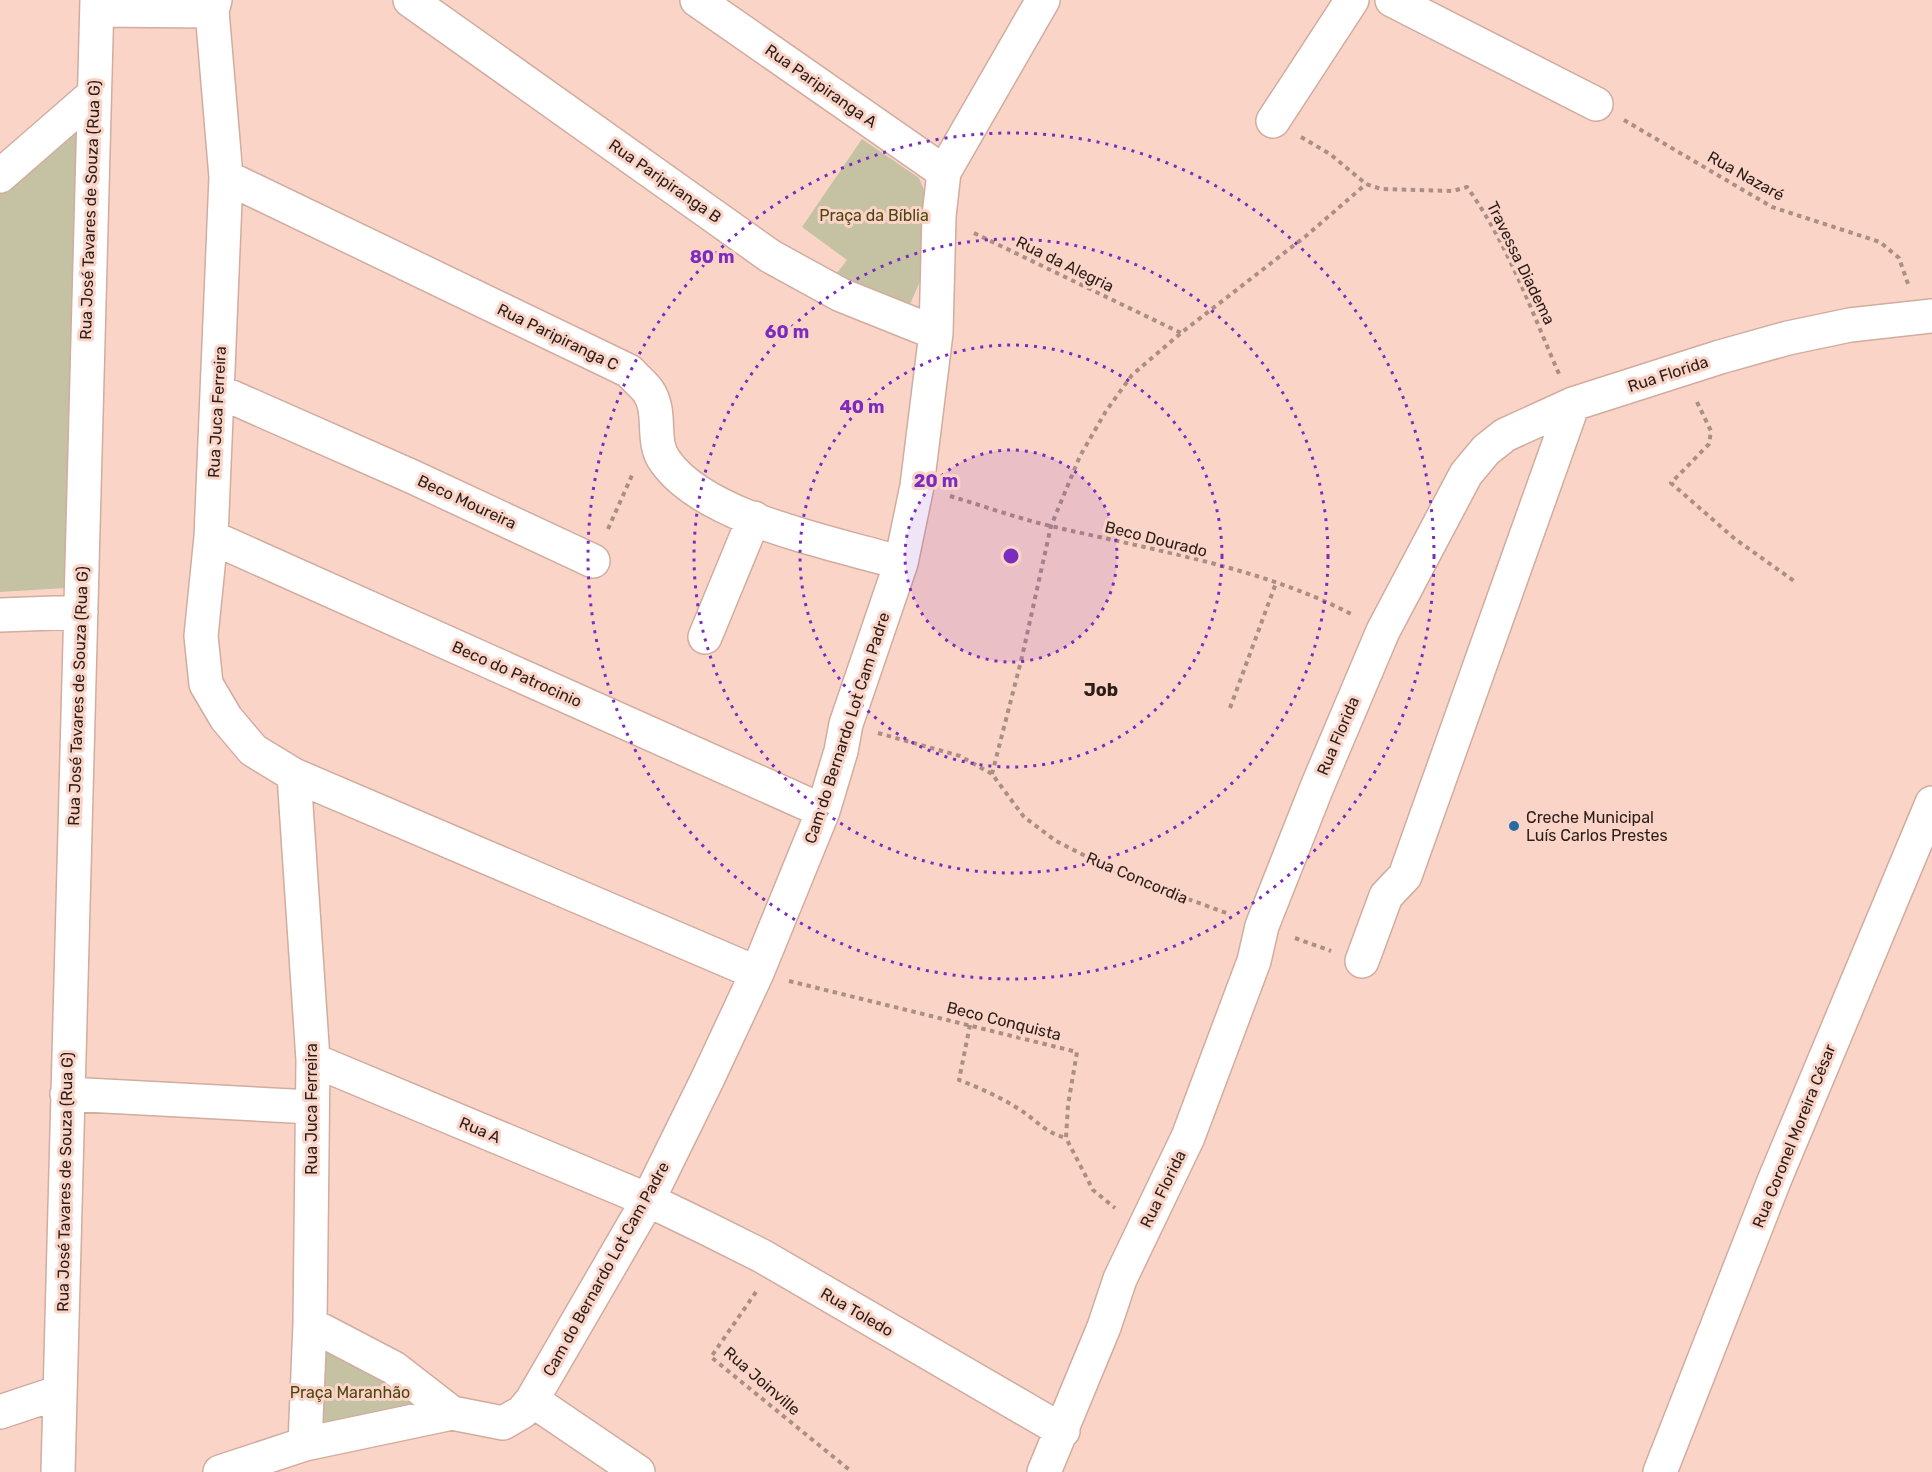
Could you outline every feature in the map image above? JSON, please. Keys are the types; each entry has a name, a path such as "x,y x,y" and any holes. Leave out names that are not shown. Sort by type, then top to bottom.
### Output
{"street":[{"name":"Rua Paripiranga B","path":"410,0 770,256 841,296 936,333"},
{"name":"Rua Paripiranga A","path":"697,0 944,172"},
{"name":"Cam do Bernardo Lot Cam Padre","path":"220,1472 305,1444 467,1417 503,1423 522,1412 532,1400 648,1200 757,973 823,811 841,751 846,724 901,563 917,486 936,333 939,216 944,172 1043,0"},
{"path":"1273,121 1352,0"},
{"path":"1392,0 1596,104"},
{"path":"97,5 213,5"},
{"name":"Rua José Tavares de Souza (Rua G)","path":"58,1472 97,5"},
{"name":"Rua Juca Ferreira","path":"213,5 226,177 211,537 201,636 206,684 226,718 253,750 294,775 757,973"},
{"path":"0,176 93,95"},
{"name":"Rua Paripiranga C","path":"226,177 629,371 649,392 655,407 657,446 663,460 679,479 699,495 754,518 901,563"},
{"name":"Rua Florida","path":"1044,1472 1120,1279 1188,1137 1254,961 1262,926 1383,631 1447,506 1466,474 1486,450 1505,435 1573,404 1788,338 1850,325 1924,316"},
{"name":"Beco Moureira","path":"218,391 593,561"},
{"path":"1362,961 1386,896 1405,876 1573,404"},
{"path":"705,637 754,518"},
{"name":"Beco do Patrocinio","path":"211,537 823,811"},
{"path":"0,615 81,612"},
{"name":"Rua Juca Ferreira","path":"294,775 313,1060 310,1324 305,1444"},
{"name":"Rua Coronel Moreira César","path":"1660,1472 1774,1181 1932,803"},
{"name":"Rua A","path":"313,1060 648,1200"},
{"path":"67,1094 311,1107"},
{"name":"Rua Toledo","path":"648,1200 776,1264 1062,1431"},
{"path":"310,1324 394,1368 467,1417"},
{"path":"0,1412 60,1392"},
{"path":"532,1400 638,1472"}],"path":[{"name":"Rua Nazaré","path":"1596,104 1772,207 1880,242 1891,249 1899,258 1924,316"},
{"path":"992,774 1052,526 1080,456 1106,411 1132,375 1181,333 1306,236 1366,184 1330,154 1273,121"},
{"name":"Travessa Diadema","path":"1366,184 1381,189 1411,190 1454,191 1467,187 1486,213 1516,272 1573,404"},
{"name":"Rua da Alegria","path":"939,216 1181,333"},
{"path":"1681,369 1711,431 1709,444 1671,483 1735,539 1794,581"},
{"path":"593,561 638,464 657,446"},
{"name":"Beco Dourado","path":"917,486 1052,526 1183,557 1276,583 1330,603 1383,631"},
{"path":"1230,708 1276,583"},
{"name":"Rua Concordia","path":"846,724 960,756 992,774 1024,817 1056,841 1125,876 1362,961"},
{"name":"Beco Conquista","path":"757,973 1077,1052 1068,1105 1066,1138"},
{"path":"970,1025 959,1080 991,1092 1022,1110 1049,1133 1066,1138 1093,1190 1122,1214 1147,1223"},
{"name":"Rua Joinville","path":"776,1264 711,1358 852,1472"}],"green space":[{"path":"78,122 65,588 0,592 0,192"},
{"name":"Praça da Bíblia","path":"862,139 919,178 927,197 921,279 911,302 904,309 830,282 847,260 802,227"},
{"name":"Praça Maranhão","path":"310,1324 452,1413 305,1444"}],"place":[{"name":"Creche Municipal Luís Carlos Prestes","path":"1514,826"}],"district":[{"name":"Job","path":"1101,690"}]}
